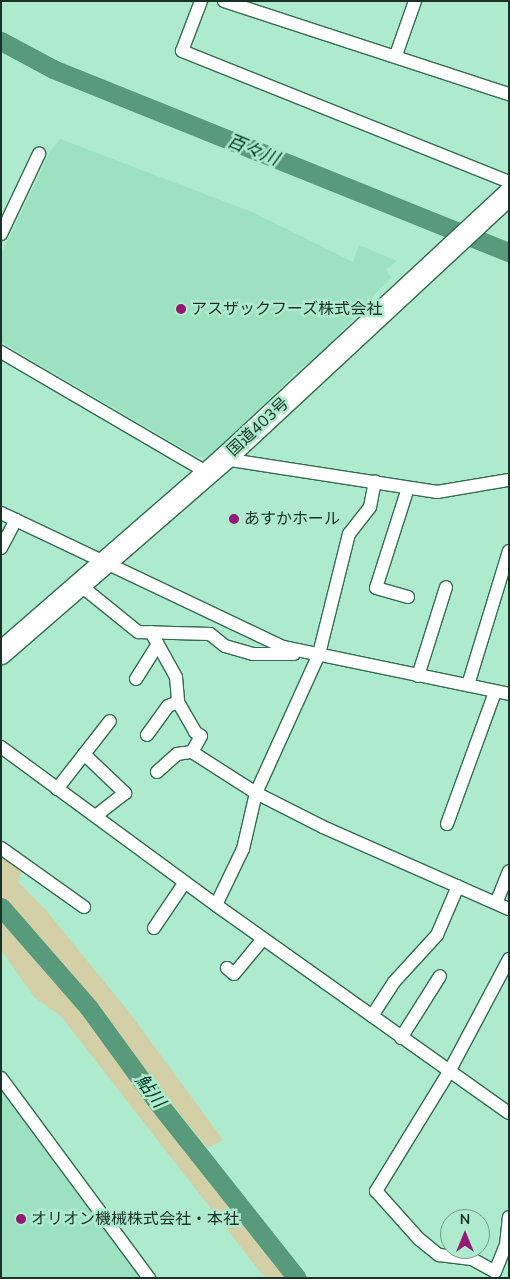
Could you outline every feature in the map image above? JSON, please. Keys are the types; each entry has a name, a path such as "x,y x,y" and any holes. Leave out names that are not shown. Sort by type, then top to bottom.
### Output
{"highway":[{"name":"国道403号","path":"1,653 107,563 216,466 509,194"}],"street":[{"path":"201,1 182,52 509,182"},
{"path":"224,1 396,55 509,94"},
{"path":"396,55 414,1"},
{"path":"1,234 39,154"},
{"path":"1,352 216,466 375,482 437,492 509,480"},
{"path":"216,905 243,849 256,793 318,654 349,534 370,507 375,482"},
{"path":"408,488 376,588 408,597"},
{"path":"1,513 253,635 283,647 509,694"},
{"path":"1,548 16,520"},
{"path":"468,685 509,551"},
{"path":"80,585 138,632 210,634 225,646 253,654 318,654"},
{"path":"418,676 446,587"},
{"path":"151,632 176,677 178,702 195,732 201,736 192,752"},
{"path":"136,679 158,644"},
{"path":"447,824 494,692"},
{"path":"147,735 168,706 178,702"},
{"path":"57,789 110,721"},
{"path":"1,747 263,939 509,1113"},
{"path":"157,772 177,754 192,752 256,793 323,827 458,886 497,900 509,908"},
{"path":"84,754 124,793 96,816"},
{"path":"1,848 84,907"},
{"path":"497,900 509,871"},
{"path":"154,928 185,882"},
{"path":"372,1016 394,982 437,935 458,886"},
{"path":"234,973 263,939"},
{"path":"509,959 449,1072 376,1191 419,1239 439,1255 472,1259 495,1272 506,1245 509,1218"},
{"path":"401,1038 440,976"},
{"path":"1,1078 149,1278"}],"shaded area":[{"name":"アスザックフーズ株式会社","path":"60,139 252,212 353,262 359,245 397,261 386,269 391,277 316,359 303,366 210,456 198,457 1,342 1,255 51,150"},
{"path":"1,856 22,871 18,882 45,909 129,1012 223,1140 207,1148 24,919 1,897"},
{"path":"1,912 81,1005 210,1177 291,1278 265,1278 60,1015 35,998 1,950"},
{"path":"1,1089 14,1102 141,1278 1,1278"}],"waterway":[{"name":"百々川","path":"1,41 53,69 509,252"},
{"name":"鮎川","path":"1,907 89,1008 155,1099 297,1278"}],"place":[{"name":"アスザックフーズ株式会社","path":"181,309"},
{"name":"あすかホール","path":"234,519"},
{"name":"オリオン機械株式会社・本社","path":"21,1219"}]}
